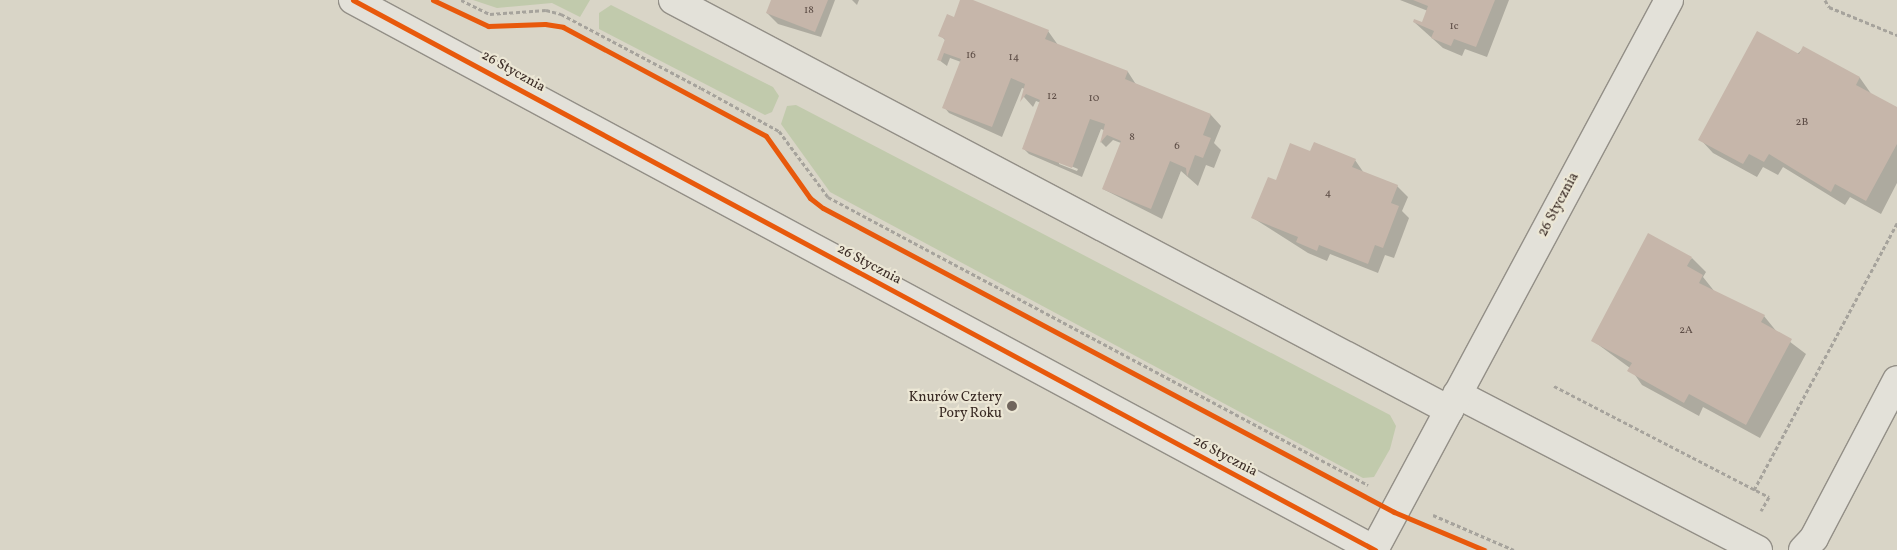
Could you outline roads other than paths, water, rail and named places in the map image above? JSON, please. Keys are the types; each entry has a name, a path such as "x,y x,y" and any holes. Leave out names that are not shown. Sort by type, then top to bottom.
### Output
{"street":[{"name":"26 Stycznia","path":"353,0 1374,550 1669,0"},
{"path":"673,0 1453,402 1751,546"},
{"path":"1803,550 1814,538 1897,380"}],"place":[{"name":"Knurów Cztery Pory Roku","path":"1012,406"}]}
